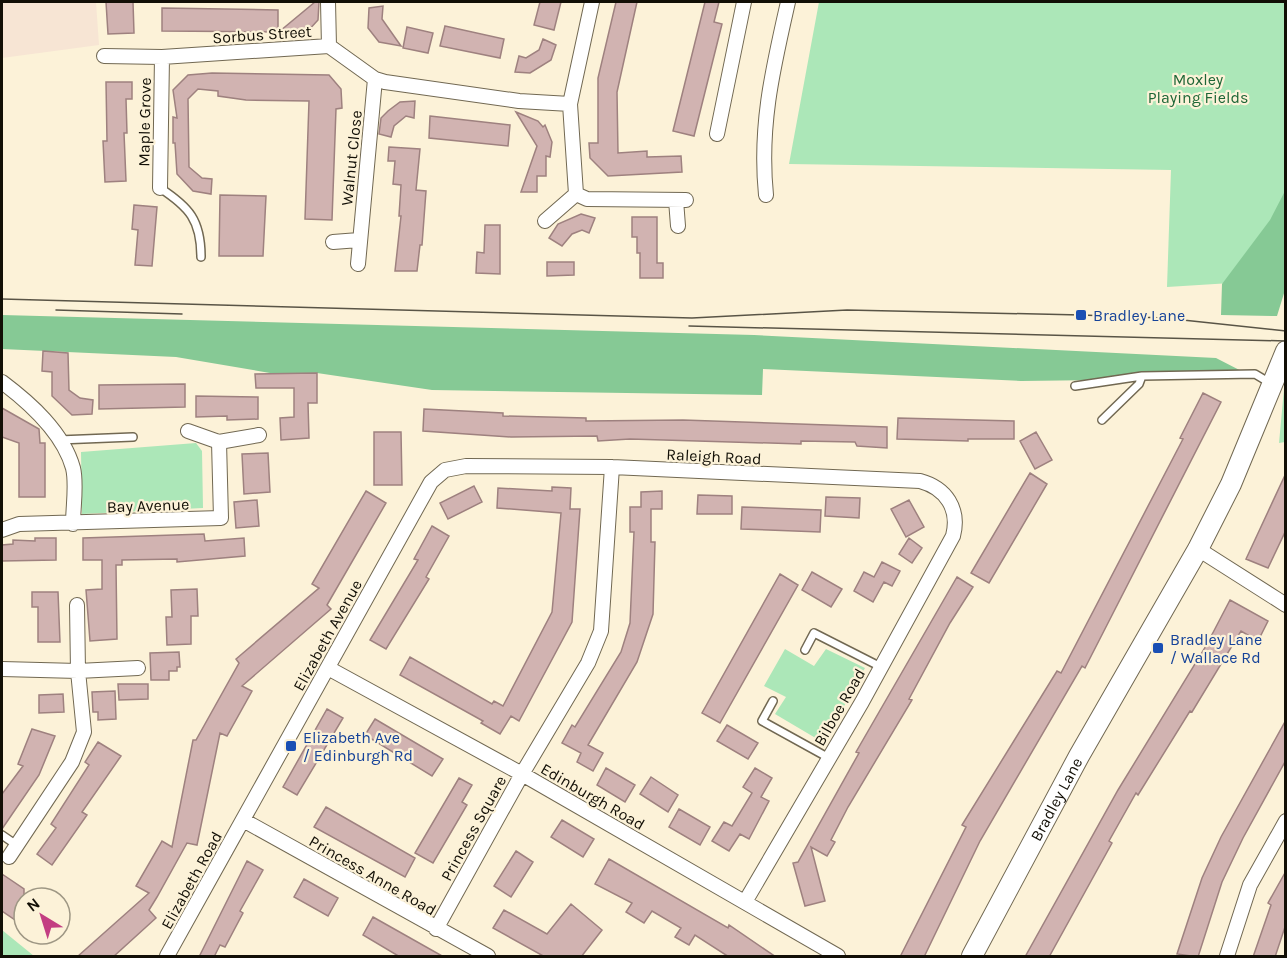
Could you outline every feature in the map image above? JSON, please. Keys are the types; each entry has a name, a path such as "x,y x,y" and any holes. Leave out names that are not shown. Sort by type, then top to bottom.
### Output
{"street":[{"path":"328,2 329,46"},
{"path":"576,194 570,104 592,2"},
{"path":"717,134 744,2"},
{"path":"766,195 762,155 766,105 788,2"},
{"name":"Sorbus Street","path":"104,56 162,57 329,46 375,79 519,101 570,104"},
{"name":"Maple Grove","path":"160,188 162,57"},
{"name":"Walnut Close","path":"358,264 375,79"},
{"path":"576,194 587,199 681,200 678,226"},
{"path":"545,221 576,194"},
{"path":"333,242 359,240"},
{"name":"Bradley Lane","path":"972,957 1079,756 1198,549 1231,484 1286,351"},
{"path":"2,382 38,414 59,440 74,470 73,524"},
{"path":"188,431 219,442 259,435"},
{"name":"Bay Avenue","path":"2,530 19,524 221,518 219,442"},
{"name":"Raleigh Road","path":"445,470 466,466 612,467 920,481 933,484 947,498 954,508 956,524"},
{"name":"Princess Square","path":"436,929 522,774 588,663 601,631 612,467"},
{"name":"Elizabeth Avenue","path":"243,820 431,482 445,470"},
{"name":"Bilboe Road","path":"745,902 881,667 953,536 956,524"},
{"path":"1198,549 1286,605"},
{"path":"9,857 72,762 84,732 78,671 77,605"},
{"path":"2,669 78,671 138,668"},
{"name":"Edinburgh Road","path":"328,668 522,774 838,957"},
{"name":"Princess Anne Road","path":"243,820 488,957"},
{"name":"Elizabeth Road","path":"167,957 243,820"},
{"path":"1227,957 1250,885 1286,821"}],"lane":[{"path":"160,188 186,206 201,237 201,257"},
{"path":"1075,386 1143,376 1255,374 1275,377"},
{"path":"1102,420 1139,384 1143,376"},
{"path":"59,440 133,437"},
{"path":"805,650 814,633 881,667"},
{"path":"773,701 762,721 829,758"},
{"path":"2,835 18,846"}],"shaded area":[{"path":"2,2 96,2 99,45 2,58"}],"green space":[{"name":"Moxley Playing Fields","path":"819,2 1285,2 1285,252 1263,281 1167,287 1171,170 789,164"},
{"path":"1285,191 1285,290 1277,316 1221,315 1222,284 1270,220"},
{"path":"2,315 754,335 1216,358 1255,378 1021,381 763,369 762,395 432,390 317,373 270,373 176,357 2,349"},
{"path":"1284,389 1285,442 1279,443"},
{"path":"196,443 202,451 203,508 82,514 81,452"},
{"path":"785,649 814,666 826,649 865,668 824,743 775,714 786,697 764,686"},
{"path":"2,930 12,938 12,946 22,946 34,956 2,956"}],"building":[{"path":"106,2 133,2 134,33 108,34"},
{"path":"315,2 319,2 318,20 306,33 274,36"},
{"path":"540,2 561,2 554,30 534,25"},
{"path":"616,2 637,2 617,92 618,153 647,151 647,157 681,156 682,172 608,176 590,158 589,143 598,143 598,78"},
{"path":"705,2 719,2 714,22 722,24 694,136 673,131"},
{"path":"383,6 382,19 401,46 379,42 368,28 369,8"},
{"path":"162,8 278,10 278,32 162,31"},
{"path":"445,26 504,39 500,58 440,46"},
{"path":"407,27 433,33 428,53 403,48"},
{"path":"543,39 556,45 551,60 530,73 515,72 519,56 526,58 539,50"},
{"path":"212,73 329,75 341,89 342,108 336,109 332,220 305,219 309,101 246,100 218,96 218,91 198,89 188,99 189,167 202,178 212,179 211,194 193,191 177,174 175,143 173,143 173,117 177,118 173,90 188,75"},
{"path":"106,82 132,82 132,99 126,99 127,133 124,133 126,181 105,182 103,141 107,141"},
{"path":"415,101 414,118 406,116 394,126 391,137 379,134 381,118 388,111 400,102"},
{"path":"516,112 538,121 543,127 545,125 552,142 550,157 546,156 546,176 537,176 537,192 521,192 537,146"},
{"path":"430,116 510,125 508,146 429,138"},
{"path":"389,147 420,149 416,190 426,191 422,245 420,245 417,271 395,271 401,216 399,216 401,185 393,184 395,161 388,161"},
{"path":"220,195 266,196 263,256 219,256"},
{"path":"134,205 157,207 152,266 135,265 138,230 132,229"},
{"path":"581,214 595,218 589,233 582,230 572,234 562,246 549,238 558,224"},
{"path":"632,217 657,217 657,263 663,263 663,278 640,278 640,253 637,253 637,237 632,237"},
{"path":"485,225 500,225 500,274 476,273 477,252 484,253"},
{"path":"547,262 574,262 574,275 547,276"},
{"path":"43,351 68,353 69,390 80,398 93,400 92,414 72,415 52,396 52,372 42,371"},
{"path":"317,373 317,403 308,403 309,438 281,440 280,418 294,417 294,388 256,388 255,374"},
{"path":"185,384 185,407 99,409 99,385"},
{"path":"1203,393 1221,402 1085,668 1082,666 980,841 924,957 900,957 966,827 962,825 1057,671 1061,673 1183,439 1180,438"},
{"path":"196,396 258,397 258,419 227,420 227,416 196,417"},
{"path":"2,408 39,429 40,443 45,443 45,497 19,497 19,443 2,437"},
{"path":"424,409 503,413 503,416 586,418 586,421 683,420 887,427 887,448 857,446 855,442 801,441 801,444 630,439 598,441 597,436 511,437 423,431"},
{"path":"898,418 1014,421 1014,439 968,439 968,441 897,439"},
{"path":"374,432 401,432 402,485 374,485"},
{"path":"1036,432 1052,460 1035,469 1020,441"},
{"path":"268,453 270,492 244,494 242,454"},
{"path":"1030,473 1047,484 989,583 971,573"},
{"path":"1286,473 1286,530 1268,568 1246,559"},
{"path":"474,486 482,502 448,519 440,503"},
{"path":"552,487 571,488 570,509 580,509 572,622 519,721 511,716 500,734 481,723 483,721 400,675 410,657 492,704 494,701 503,706 552,612 561,513 497,508 498,488 552,491"},
{"path":"366,491 386,503 327,605 331,609 242,686 252,691 227,736 220,733 197,845 187,843 149,910 156,918 113,957 77,957 149,893 136,886 162,841 172,847 193,740 196,740 239,663 236,659 319,588 312,584"},
{"path":"662,491 662,509 651,509 651,542 655,542 653,614 637,662 588,745 603,753 593,771 577,762 581,753 562,743 572,725 575,727 621,652 630,623 634,532 630,532 630,507 641,507 641,492"},
{"path":"698,495 732,496 732,514 697,514"},
{"path":"826,497 860,498 859,518 825,516"},
{"path":"257,500 259,526 236,528 234,502"},
{"path":"909,500 924,527 906,537 891,509"},
{"path":"742,507 821,510 820,532 741,529"},
{"path":"432,526 449,536 426,577 429,579 386,649 370,640 418,560 414,559"},
{"path":"204,534 205,541 244,538 245,556 177,562 177,559 122,560 122,565 116,565 117,639 90,641 86,590 102,589 102,560 83,560 83,538"},
{"path":"35,538 56,538 56,560 2,561 2,545 13,544 13,540 35,541"},
{"path":"909,538 922,548 912,563 899,554"},
{"path":"882,562 900,571 892,586 884,582 873,602 854,591 864,572 874,577"},
{"path":"812,572 842,589 831,607 802,590"},
{"path":"780,574 798,585 720,723 702,713"},
{"path":"957,577 973,587 950,623 909,699 912,700 848,807 831,840 835,842 827,856 811,847 825,901 805,906 793,863 798,862 859,753 856,752"},
{"path":"197,589 198,616 191,616 191,644 167,645 166,617 172,617 171,590"},
{"path":"32,592 58,592 60,642 38,642 38,607 32,607"},
{"path":"1230,600 1268,621 1258,641 1241,631 1192,712 1190,711 1138,795 1136,793 1109,841 1112,843 1049,957 1025,957 1118,790 1206,646"},
{"path":"179,652 180,667 177,667 177,671 169,671 169,680 151,680 150,653"},
{"path":"118,684 148,684 148,699 119,700"},
{"path":"115,691 116,719 98,720 98,712 93,712 92,692"},
{"path":"63,694 64,712 39,713 39,695"},
{"path":"327,709 343,718 297,795 283,787"},
{"path":"375,719 443,759 432,776 365,735"},
{"path":"1286,720 1286,760 1243,838 1222,882 1198,957 1177,954 1202,878 1221,837"},
{"path":"727,725 758,743 748,759 717,741"},
{"path":"32,729 55,736 39,775 2,829 2,794 23,766 18,764"},
{"path":"98,742 121,756 82,812 87,815 52,865 37,854 56,828 51,824 89,765 85,762"},
{"path":"606,768 635,785 625,802 597,785"},
{"path":"755,768 772,778 761,797 769,801 749,839 740,834 729,851 712,841 724,822 732,826 752,793 743,787"},
{"path":"651,777 678,795 668,812 640,794"},
{"path":"459,778 472,785 462,802 467,805 433,863 415,853"},
{"path":"326,807 415,858 405,877 314,827"},
{"path":"679,809 710,827 700,845 669,827"},
{"path":"562,820 594,839 583,857 551,837"},
{"path":"516,851 533,862 511,897 494,886"},
{"path":"609,859 728,928 729,925 776,957 729,957 695,935 689,945 675,937 681,928 652,911 644,923 626,912 632,903 595,884"},
{"path":"247,861 263,870 240,911 243,913 225,947 220,945 214,957 199,957"},
{"path":"1286,871 1286,924 1275,957 1253,957 1271,905 1268,903"},
{"path":"2,874 20,886 12,886 12,918 2,911"},
{"path":"304,879 338,898 328,916 294,897"},
{"path":"571,904 602,930 581,957 545,957 493,928 504,910 547,934"},
{"path":"373,917 444,957 400,957 363,935"}],"tram line":[{"path":"2,299 692,318 847,310 1081,315 1164,318 1286,331"},
{"path":"56,310 182,314"},
{"path":"689,326 1286,341"}],"place":[{"name":"Bradley Lane","path":"1081,315"},
{"name":"Bradley Lane / Wallace Rd","path":"1158,648"},
{"name":"Elizabeth Ave / Edinburgh Rd","path":"291,746"}]}
